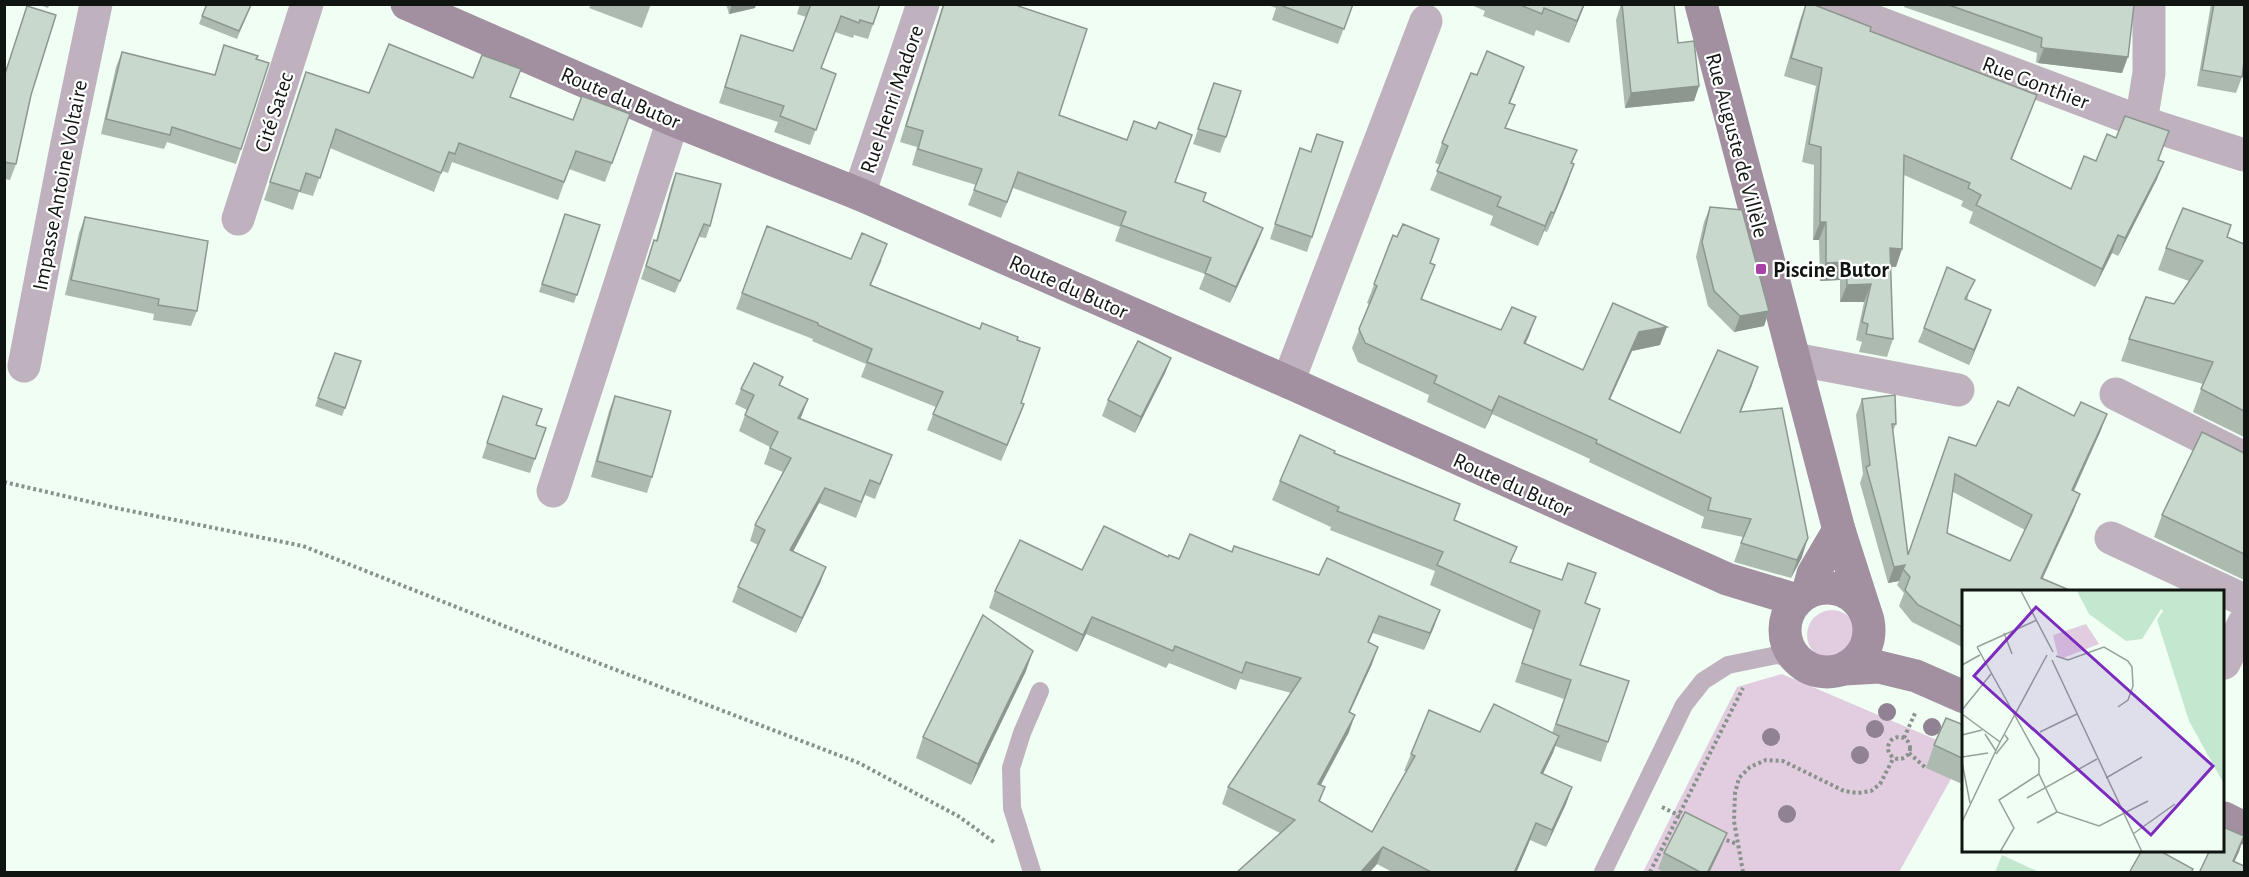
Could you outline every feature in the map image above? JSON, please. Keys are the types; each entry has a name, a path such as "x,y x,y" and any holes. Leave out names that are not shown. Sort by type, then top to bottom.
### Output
{"street":[{"name":"Impasse Antoine Voltaire","path":"24,366 96,4"},
{"name":"Cité Satec","path":"238,219 307,4"},
{"name":"Route du Butor","path":"407,4 672,120 859,194 1288,382 1726,579 1802,596"},
{"name":"Rue Henri Madore","path":"859,194 923,4"},
{"name":"Rue Auguste de Villèle","path":"1701,4 1839,530 1867,621"},
{"name":"Rue Gonthier","path":"1829,4 2141,122 2244,155"},
{"path":"2141,122 2150,74 2149,4"},
{"path":"1288,382 1426,21"},
{"path":"553,491 672,120"},
{"path":"1794,359 1958,390"},
{"path":"2116,394 2244,458"},
{"path":"1839,530 1802,596 1787,617 1790,647 1806,667 1817,672 1879,667 1916,676 1962,696"},
{"path":"2111,538 2223,590"},
{"name":"Route du Butor","path":"1726,579 1773,622 1790,647"},
{"path":"1802,596 1820,589 1834,588 1857,600 1867,621 1916,676"},
{"path":"2225,591 2244,600"},
{"path":"1844,669 1862,654 1867,642 1867,621"},
{"path":"2225,659 2244,623"},
{"path":"2225,819 2244,828"}],"lane":[{"path":"1603,873 1684,705 1703,681 1728,665 1777,655 1790,647"},
{"path":"1030,870 1012,808 1011,768 1022,733 1040,691"}],"path":[{"path":"4,482 116,508 303,546 572,653 859,763 958,816 1030,870"},
{"path":"1650,873 1758,658"},
{"path":"1898,737 1904,738 1910,744 1909,753 1902,758 1894,757 1889,753 1888,747 1892,740 1898,737"},
{"path":"1909,753 1926,768"},
{"path":"1743,873 1734,821 1735,793 1739,778 1750,767 1766,760 1783,761 1844,791 1858,793 1871,791 1880,784 1894,757"},
{"path":"1640,796 1688,820"},
{"path":"1715,834 1737,844"}],"shaded area":[{"path":"1832,610 1846,614 1853,621 1857,635 1853,649 1846,656 1832,660 1818,656 1811,649 1807,635 1811,621 1818,614"},
{"path":"1782,674 1937,740 1951,779 1899,872 1643,872 1737,687"},
{"path":"2002,855 2039,872 1995,872"}],"building":[{"path":"207,4 251,5 239,31 202,16"},
{"path":"811,4 880,4 873,24 860,20 859,23 841,16 821,68 836,74 816,130 780,116 784,106 725,87 741,35 793,51"},
{"path":"944,4 1018,4 1018,6 1087,29 1059,115 1127,140 1134,121 1156,129 1159,122 1192,135 1175,182 1206,193 1203,201 1263,228 1236,287 1205,273 1211,258 1121,225 1126,212 1018,172 1007,202 974,190 982,169 918,149 923,131 906,126"},
{"path":"1277,4 1353,4 1344,29"},
{"path":"1518,4 1584,4 1577,21 1544,8 1542,14"},
{"path":"1622,4 1674,4 1678,43 1694,41 1699,86 1631,93"},
{"path":"1806,4 1812,4 1871,27 1870,31 2037,95 2011,159 2071,189 2084,156 2096,161 2107,134 2116,138 2125,116 2169,131 2158,160 2164,162 2125,238 2118,235 2102,269 1976,205 1981,195 1968,188 1970,183 1904,155 1902,249 1890,248 1893,339 1866,334 1868,324 1862,322 1871,284 1847,285 1846,262 1826,263 1826,222 1820,222 1821,147 1809,144 1822,68 1791,58"},
{"path":"1946,4 2134,5 2128,57 2044,48 2041,47 2042,38"},
{"path":"2214,4 2244,4 2242,77 2202,70"},
{"path":"27,6 56,15 31,95 16,164 4,162 4,77"},
{"path":"389,44 473,78 482,55 521,69 510,97 573,120 582,96 630,114 612,163 576,151 564,182 459,143 455,154 449,152 441,173 336,129 320,178 306,173 300,191 270,182 306,72 369,93"},
{"path":"224,45 258,56 256,59 269,63 241,149 172,127 170,135 106,119 122,52 215,75"},
{"path":"1487,51 1524,67 1509,103 1515,105 1505,128 1577,150 1571,163 1574,164 1554,213 1551,212 1545,226 1497,206 1501,197 1437,171 1448,146 1442,143 1471,73 1477,75"},
{"path":"1214,83 1241,91 1226,137 1198,129"},
{"path":"1317,134 1343,142 1312,237 1275,224 1300,148 1311,152"},
{"path":"676,173 721,184 710,226 704,224 680,281 646,266 654,240 657,241"},
{"path":"1710,207 1742,210 1769,311 1740,316 1714,291 1702,242"},
{"path":"2183,208 2231,225 2227,237 2244,244 2244,411 2201,389 2213,362 2129,339 2146,297 2174,304 2203,261 2166,248"},
{"path":"565,214 600,225 577,295 542,284"},
{"path":"85,217 208,241 197,311 158,305 159,299 71,280"},
{"path":"1403,224 1439,239 1430,263 1435,265 1421,299 1501,330 1512,307 1536,317 1524,343 1583,370 1613,303 1667,327 1639,332 1609,399 1680,433 1718,350 1758,367 1740,412 1782,408 1808,538 1797,560 1741,543 1751,519 1708,510 1711,498 1596,443 1597,440 1499,396 1492,411 1434,383 1437,376 1365,343 1359,329 1377,286 1374,284 1393,235 1397,237"},
{"path":"767,226 851,259 862,233 887,244 870,285 980,329 982,323 1040,348 1021,403 1024,404 1007,445 933,414 943,392 867,362 872,349 818,325 818,323 742,293"},
{"path":"1947,267 1975,280 1965,299 1991,310 1974,350 1924,328"},
{"path":"1138,341 1171,358 1141,417 1108,400"},
{"path":"335,353 361,361 345,408 318,398"},
{"path":"754,363 783,377 779,385 808,399 798,418 892,455 880,484 870,480 861,502 825,488 790,550 826,567 802,618 738,587 765,530 755,525 791,458 770,448 778,432 745,415 754,395 741,389"},
{"path":"2018,387 2074,416 2081,402 2107,414 2072,490 2080,494 2041,578 2069,590 1962,590 1962,627 1918,605 1905,590 1910,577 1903,569 1905,565 1894,567 1866,467 1870,465 1862,399 1895,395 1896,424 1892,424 1908,555 1949,437 1976,446 1998,401 2009,406","holes":["1955,474 2032,515 2010,561 1947,533"]},
{"path":"503,396 542,409 536,425 546,428 535,459 487,443"},
{"path":"615,396 671,411 652,477 597,461"},
{"path":"2202,432 2244,453 2244,554 2162,515"},
{"path":"1300,435 1335,451 1334,453 1460,504 1454,520 1517,547 1510,562 1562,580 1568,563 1596,573 1585,603 1600,609 1580,665 1629,681 1608,742 1556,724 1571,680 1522,663 1540,611 1437,565 1443,552 1337,511 1339,507 1280,481"},
{"path":"1104,526 1168,557 1169,555 1179,559 1190,534 1232,552 1234,546 1319,575 1327,558 1440,610 1430,633 1379,616 1368,642 1378,647 1349,712 1355,715 1318,784 1325,787 1319,801 1372,832 1415,756 1411,754 1429,710 1480,732 1494,704 1559,736 1541,773 1572,787 1552,830 1536,823 1514,873 1433,873 1383,847 1360,873 1236,873 1295,820 1228,787 1301,678 1246,662 1242,673 1175,646 1173,651 1092,617 1083,635 995,591 1020,540 1082,570"},
{"path":"983,615 1033,651 978,764 923,737"},
{"path":"1946,718 1962,724 1962,758 1934,745"},
{"path":"1685,812 1727,833 1707,873 1702,873 1664,853"},
{"path":"2225,828 2244,836 2233,861 2244,866 2244,873 2199,873 2209,853 2225,853"},
{"path":"2140,853 2164,853 2193,869 2191,873 2129,873"}],"place":[{"name":"Piscine Butor","path":"1761,269"}]}
